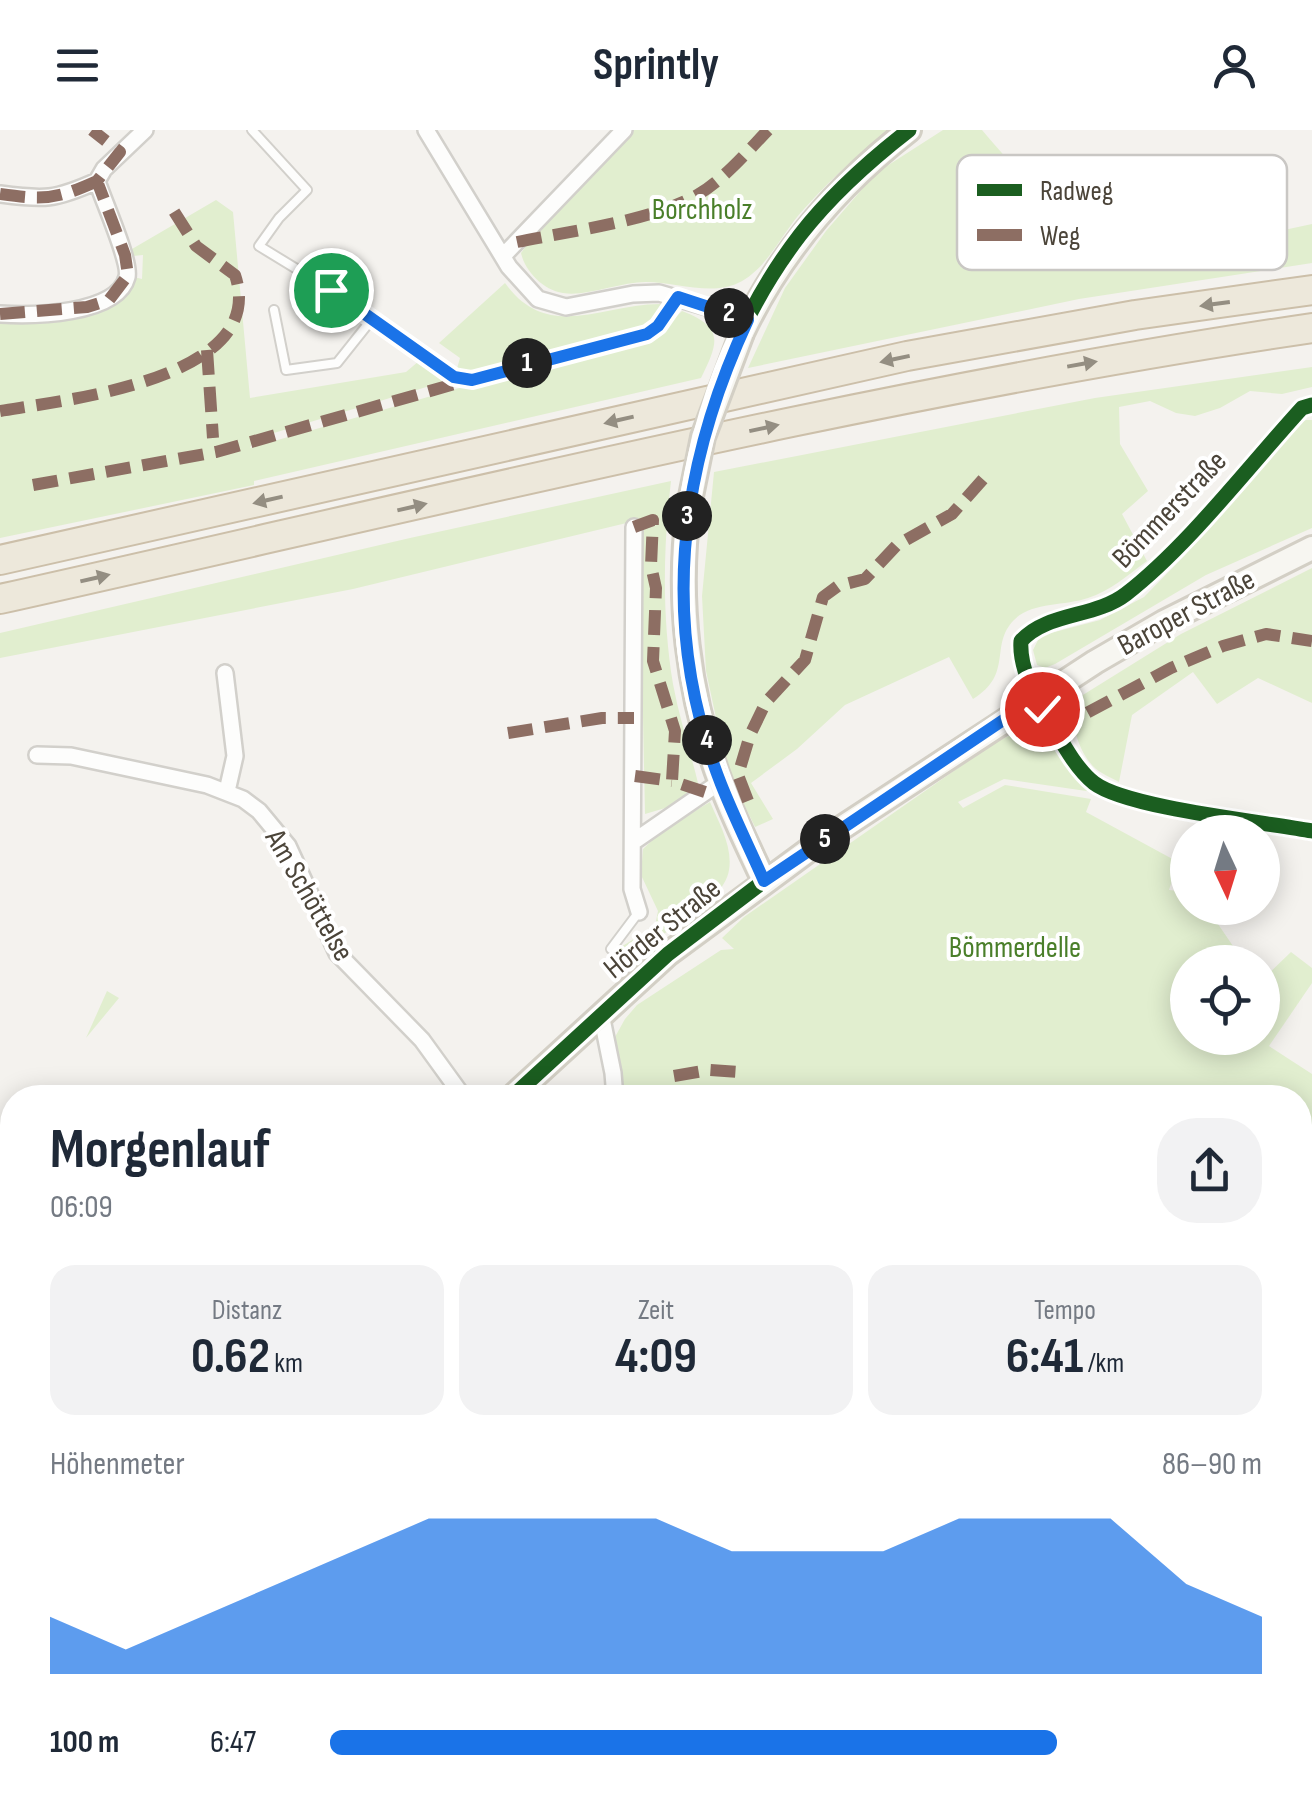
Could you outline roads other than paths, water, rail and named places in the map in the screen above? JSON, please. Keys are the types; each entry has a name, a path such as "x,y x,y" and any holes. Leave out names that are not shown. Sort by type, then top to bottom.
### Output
{"highway":[{"path":"0,560 907,356 1136,315 1312,290"},
{"path":"0,599 914,395 1143,353 1312,328"}],"main road":[{"name":"Hörder Straße","path":"525,1085 668,954 764,881 720,782 689,656 684,572 688,506 703,437 745,326 810,224 875,156 908,130"},
{"name":"Baroper Straße","path":"764,881 1036,698 1164,622 1312,548"}],"street":[{"path":"1,194 35,200 69,194 97,181 120,152 145,130"},
{"path":"426,130 503,256 538,298 566,307 632,294 678,297 745,326"},
{"path":"503,256 624,130"},
{"path":"0,314 87,307 109,300 120,290 128,276 125,255 97,181"},
{"name":"Bömmerstraße","path":"1312,405 1302,408 1164,560 1122,598 1095,611 1046,624 1021,641 1020,652 1036,698 1084,773 1106,790 1123,797 1312,831"},
{"name":"Hörder Straße","path":"634,527 632,889 639,912"},
{"path":"225,674 235,756 227,791"},
{"name":"Am Schöttelse","path":"37,754 71,756 227,791 244,799 288,846 338,953 422,1040 455,1085"},
{"path":"634,842 720,782"},
{"path":"601,1014 613,1085"}],"lane":[{"path":"252,130 307,190 279,218 259,246 454,377 472,380 647,334 658,326 678,297"},
{"path":"274,310 286,370 338,363 372,319"},
{"name":"Hörder Straße","path":"610,950 639,912"}],"park label":[{"name":"Borchholz","path":"702,209"},
{"name":"Bömmerdelle","path":"1015,947"}]}
